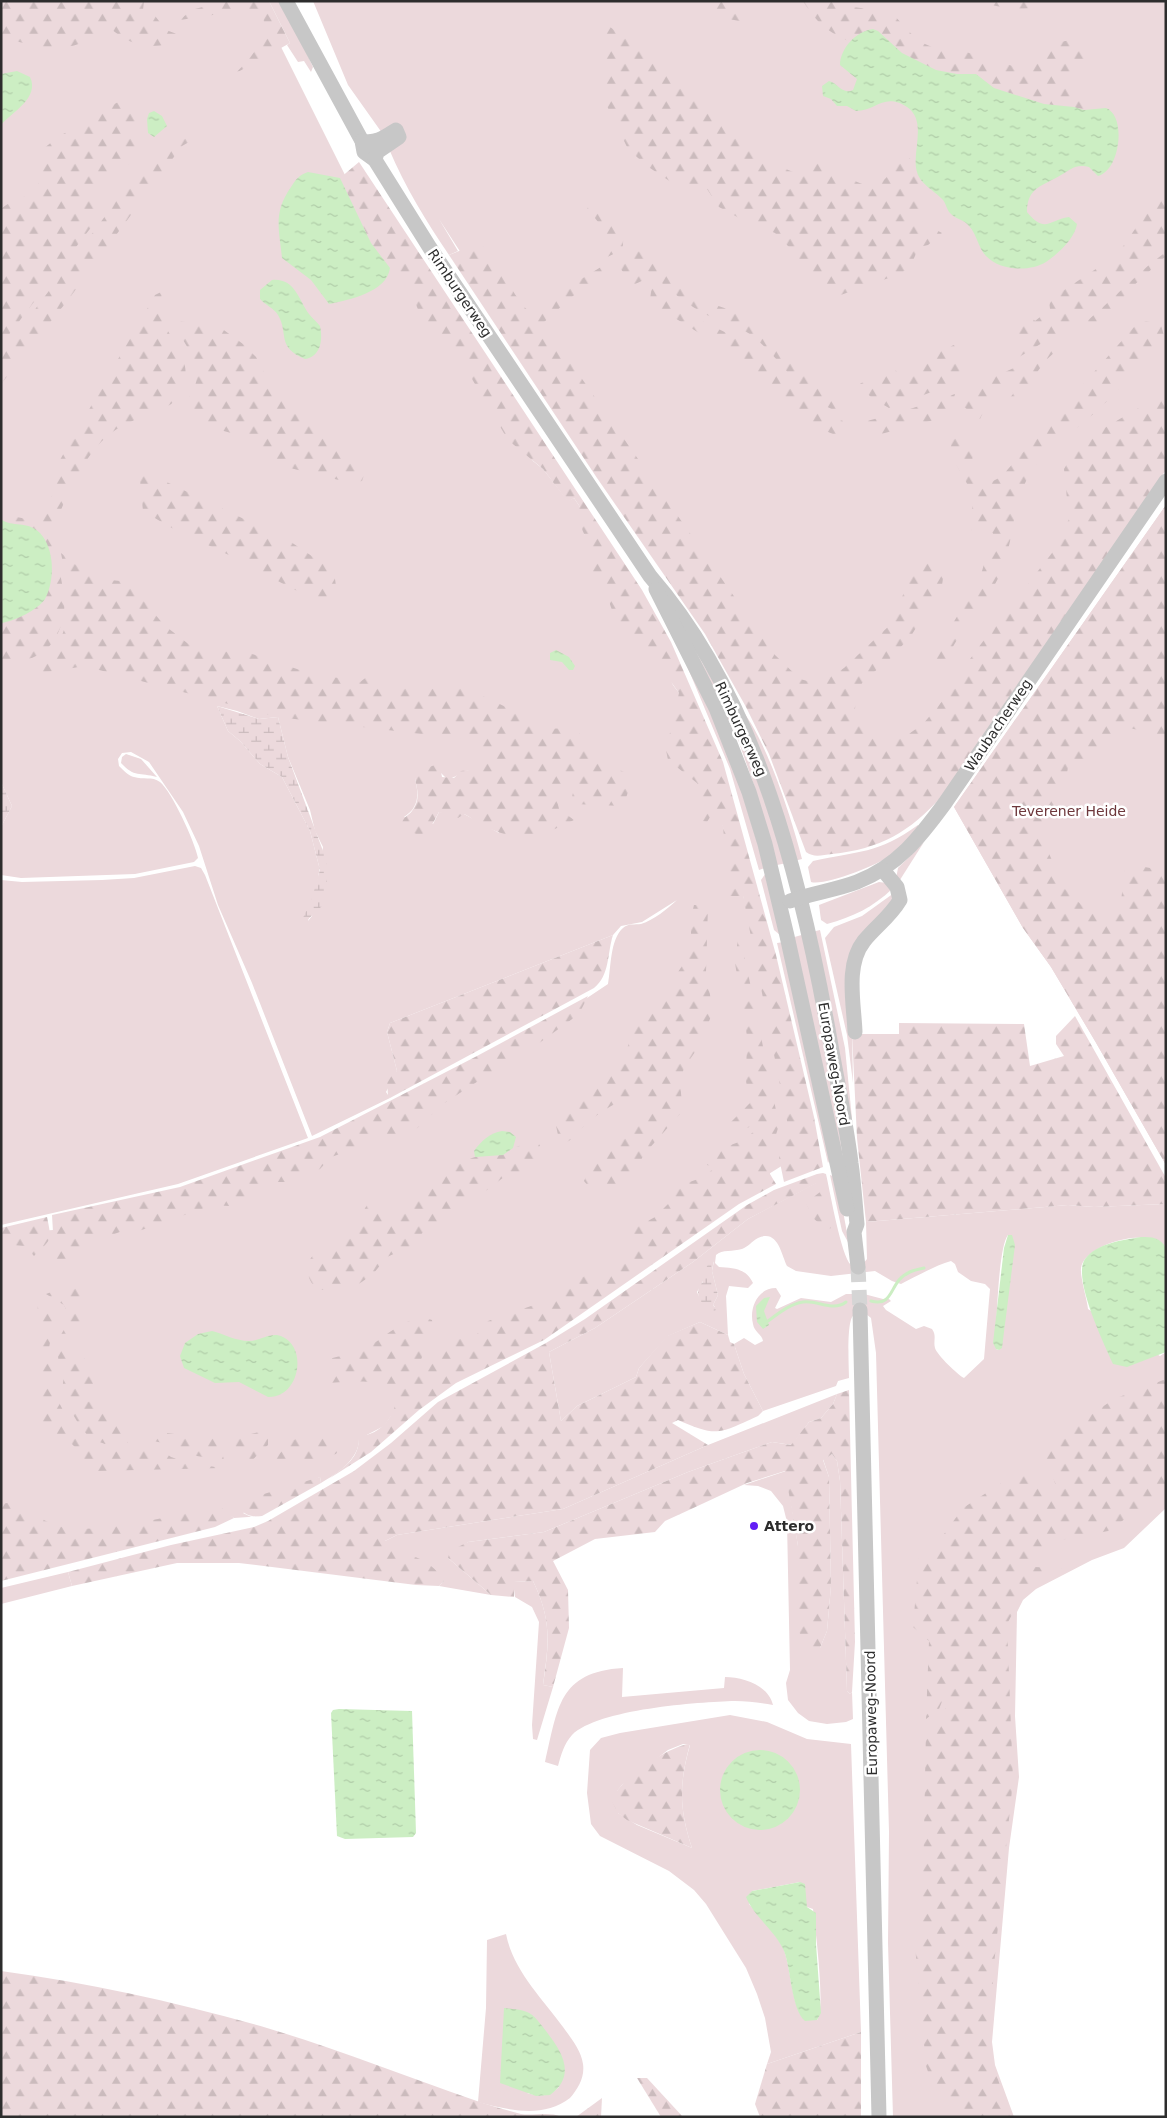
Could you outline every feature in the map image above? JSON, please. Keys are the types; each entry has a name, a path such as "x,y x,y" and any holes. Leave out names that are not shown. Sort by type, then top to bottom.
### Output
{"street":[{"name":"Rimburgerweg","path":"286,1 362,141 364,152 375,160 434,254 650,576 672,601 701,647 756,757 783,835 799,898"},
{"path":"362,141 371,142 398,134 377,152 375,160"},
{"name":"Waubacherweg","path":"780,906 799,898 856,882 882,870 908,850 922,834 1166,481"},
{"name":"Rimburgerweg","path":"650,576 665,610 716,708 734,751 762,835 780,906"},
{"name":"Europaweg-Noord","path":"855,1032 852,968 855,957 865,939 889,916 900,900 897,886 882,870"},
{"name":"Europaweg-Noord","path":"799,898 824,1008 852,1164 857,1224 854,1232 858,1267"},
{"name":"Europaweg-Noord","path":"780,906 834,1143 849,1225 854,1232"},
{"name":"Europaweg-Noord","path":"860,1310 879,2117"}],"green space":[{"path":"1,1 258,1 354,193 533,461 543,469 568,501 574,498 580,507 584,534 640,613 673,685 679,693 699,743 815,1145 729,1199 507,1356 391,1416 384,1426 359,1439 355,1453 346,1465 321,1483 320,1477 243,1513 251,1517 234,1518 231,1516 1,1569 1,1234 53,1230 168,1202 320,1147 587,998 608,984 613,946 623,928 627,925 641,924 651,920 677,900 642,922 621,926 613,935 390,1023 387,1032 397,1071 386,1092 390,1098 312,1136 252,983 218,905 199,846 183,812 149,762 131,752 122,753 118,759 119,766 126,773 137,778 157,780 165,787 177,806 192,841 198,858 194,862 135,874 21,878 1,875 1,827 12,806 1,782","holes":["217,706 259,719 278,717 288,757 310,810 315,831 323,847 320,868 310,831 282,777 260,764 240,741 228,731","440,766 440,772 447,779 469,770 499,833 464,814 439,812 433,824 404,817 413,809 417,800 415,779","318,879 312,916 308,921"]},
{"path":"1,1 91,1 95,4 96,1 144,1 143,10 152,12 166,30 185,37 164,45 145,46 126,40 109,27 94,37 69,47 57,48 32,45 1,37"},
{"path":"226,1 269,1 290,43 236,73 253,53 262,37 264,21 260,13 252,9 180,20 191,10"},
{"path":"269,1 282,1 313,67 311,72 304,61 298,62 287,45 290,43"},
{"path":"313,1 1166,1 1166,458 925,802 682,578 538,372 439,219 458,251 449,255 416,204 389,149 392,147 348,85"},
{"path":"700,1 733,1 752,19 751,23 717,17"},
{"path":"803,1 842,1 853,7 891,12 918,41 932,47 956,49 1020,68 1029,63 1047,44 1078,39 1089,54 1089,64 1059,76 1092,110 1044,104 994,88 976,74 957,74 936,70 909,58 892,45 858,35 851,42 823,26 813,16"},
{"path":"980,1 1051,1 1035,7 1006,8"},
{"path":"610,27 656,58 744,144 764,153 776,165 798,174 806,164 819,159 831,163 840,175 872,188 886,178 897,159 908,157 916,164 917,174 922,180 923,223 942,233 928,245 919,247 910,267 900,274 835,297 825,298 793,251 775,233 739,218 719,207 705,186 671,182 647,166 628,149 604,100 606,56 602,32"},
{"path":"118,102 133,102 139,157 93,188 99,217 1,345 1,209 33,192 36,188 39,182 43,149 58,137"},
{"path":"187,137 189,142 182,146 68,300 1,384 1,351 9,344 109,211 115,198 162,154"},
{"path":"359,162 642,590 671,642 723,762 776,955 814,1117 823,1167 784,1182 779,1158 788,1126 743,896 730,896 723,827 715,809 707,822 702,821 697,783 668,760 666,750 679,693 654,658 646,643 622,627 614,616 603,584 593,574 592,554 573,511 580,507 574,498 568,502 543,469 508,440 449,340 428,334 406,280 389,272 390,270 371,243 340,178"},
{"path":"1158,196 1166,198 1166,243 1136,265 1101,301 1073,324 1016,359 1019,349 1015,339 1017,311 1025,309 1035,321 1050,309 1049,300 1117,255"},
{"path":"596,204 614,217 623,235 622,250 603,259 602,227 587,208"},
{"path":"479,243 493,257 519,300 531,313 538,316 539,311 545,309 578,281 614,259 622,260 646,279 633,285 620,268 573,296 543,323 775,655 800,679 811,682 824,681 844,668 889,626 916,566 928,560 939,563 944,572 942,585 911,636 887,662 866,678 857,690 855,709 862,723 871,732 880,737 903,738 923,724 949,693 962,670 981,644 1052,553 1069,519 1064,469 1075,451 1094,434 1166,392 1166,470 942,796 906,829 879,843 849,852 818,856 806,852 769,754 746,707 705,634 597,478 449,255"},
{"path":"638,251 661,264 703,299 746,316 761,326 813,383 836,395 837,411 813,398 765,347 750,334 703,313 674,293 630,256"},
{"path":"1166,252 1166,256 1131,288 1110,314 1091,328 1081,326 1144,269"},
{"path":"652,284 666,297 698,319 743,341 822,413 843,421 840,437 814,426 782,403 746,362 657,307 650,300"},
{"path":"163,291 162,318 184,360 186,372 184,386 180,394 167,407 130,422 111,433 100,443 83,465 63,504 54,532 64,594 61,626 52,643 41,653 29,659 1,661 1,623 35,608 20,524 3,521 1,514 32,520 42,517 56,487 49,479 155,295"},
{"path":"173,320 221,328 243,344 256,357 272,388 286,406 359,468 364,475 362,481 351,483 282,466 242,436 202,425 182,406 196,382 197,372 195,362"},
{"path":"1146,321 1161,325 1164,336 1116,392 1053,447 1036,465 1022,490 1006,558 995,585 955,643 943,669 938,671 934,655 980,578 993,533 972,531 972,499 970,489 953,457 951,449 955,429 975,446 971,467 977,483 985,485 1001,477 1134,327"},
{"path":"1058,342 1056,351 1045,361 1002,422 995,425 997,414 1013,394 1012,386 1005,387 992,397 980,419 964,407 968,389 1018,366"},
{"path":"954,345 961,363 958,382 889,408 872,398 858,385 892,365 899,375 927,363 929,355"},
{"path":"955,394 949,416 881,434 871,430 867,421 901,412"},
{"path":"145,474 152,475 288,540 328,567 335,579 336,586 324,602 315,602 308,593 295,590 274,579 256,575 244,558 233,557 170,527 143,511 140,481 141,476"},
{"name":"Teverener Heide","path":"1166,505 1166,1165 1051,967 1023,928 954,807"},
{"name":"Teverener Heide","path":"1166,505 1166,750 1147,732 1125,727 1094,763 1069,763 1064,787 1041,836 1065,889 1090,913 1108,913 1121,901 1125,869 1134,865 1166,871 1166,1165 1051,967 1023,928 954,807"},
{"path":"61,553 85,572 101,579 120,581 133,588 164,625 191,646 211,651 246,652 306,672 360,682 368,676 375,677 389,686 439,689 462,686 527,717 544,729 571,728 586,738 593,753 557,800 559,809 574,820 538,835 518,836 495,831 464,814 458,818 439,812 428,832 419,835 408,831 402,823 416,803 415,779 420,770 435,765 440,766 442,777 454,778 461,771 469,770 484,753 481,744 463,739 278,717 84,666 32,673 26,666 43,658 55,648 62,634 66,619 66,586"},
{"path":"670,607 736,721 787,863 777,865 754,785 737,737"},
{"path":"687,666 692,667 733,762 765,868 759,870 730,769"},
{"path":"738,705 748,719 768,757 784,800 802,859 794,861"},
{"path":"217,706 259,719 278,717 288,757 326,859 327,890 322,906 298,929 312,898 320,870 310,831 282,777 260,764 240,741 228,731"},
{"path":"126,754 141,759 157,777 130,771 121,763 122,757"},
{"path":"598,760 624,772 631,784 623,806 574,804 572,798 576,787"},
{"path":"1,782 12,806 1,827"},
{"path":"918,825 919,828 895,852 884,859 839,878 811,882 808,867 813,861 855,853 879,846"},
{"path":"924,842 898,883 896,879 898,868"},
{"path":"195,866 201,868 205,875 308,1138 178,1184 1,1225 1,880 22,882 134,878"},
{"path":"766,873 780,935 774,930 761,880"},
{"path":"879,882 887,883 892,889 870,906 854,915 827,924 821,920 819,905"},
{"path":"894,893 895,898 861,938 852,1034 853,1083 847,1035 825,938 834,927 862,916"},
{"path":"694,905 708,905 706,972 713,1012 697,1049 684,1068 680,1082 682,1104 680,1114 646,1152 628,1180 608,1187 588,1186 584,1181 590,1169 638,1122 646,1112 651,1101 642,1092 626,1098 597,1115 567,1142 558,1135 555,1121 565,1108 605,1078 626,1052 637,1017 672,994 674,978 688,957 691,948 691,917"},
{"path":"739,929 779,1125 769,1157 770,1174 776,1184 739,1204 544,1340 456,1383 419,1410 371,1452 330,1478 347,1465 354,1456 359,1436 374,1432 386,1422 394,1409 398,1394 383,1385 374,1383 328,1383 328,1359 362,1350 406,1322 414,1319 432,1320 433,1327 415,1376 453,1338 467,1340 480,1332 488,1321 560,1296 574,1281 589,1274 602,1277 616,1275 624,1262 625,1253 632,1245 632,1235 637,1227 655,1217 669,1203 678,1186 704,1177 715,1167 707,1165 714,1155 743,1140 759,1127 756,1124 736,1133 728,1131 730,1123 750,1103 746,1081 747,1036 735,963"},
{"path":"820,930 845,1048 855,1149 812,932"},
{"path":"805,934 826,1032 843,1160 791,938"},
{"path":"613,935 603,977 594,988 390,1098 388,1097 387,1080 397,1071 387,1032 390,1023"},
{"path":"784,942 832,1156 828,1163 777,943"},
{"path":"588,996 579,1014 516,1060 489,1074 443,1104 411,1134 370,1136 366,1145 359,1152 346,1152 331,1157 320,1169 290,1182 274,1182 254,1195 250,1202 229,1206 213,1205 133,1233 125,1230 109,1236 87,1235 82,1250 73,1258 67,1260 45,1259 54,1249 52,1215 180,1187 320,1137"},
{"path":"1075,1016 1166,1178 1166,1204 1094,1207 1068,1205 866,1222 857,1138 852,1034 899,1034 899,1023 1024,1024 1030,1066 1064,1056 1056,1044 1056,1036"},
{"path":"532,1141 540,1145 536,1157 529,1166 520,1173 504,1177 443,1223 433,1222 409,1247 387,1257 373,1274 356,1286 318,1290 313,1285 307,1269 311,1258 321,1249 343,1240 367,1205 377,1202 386,1210 399,1210 433,1180 452,1168 479,1156 503,1155 508,1150"},
{"path":"817,1174 826,1174 843,1249 851,1265 862,1265 867,1259 866,1222 1068,1205 1094,1207 1166,1204 1166,1248 1159,1241 1148,1238 1120,1240 1094,1251 1085,1259 1081,1272 1088,1309 1160,1356 1166,1352 1166,1508 1124,1548 1092,1560 1036,1589 1023,1600 1017,1612 1015,1716 1019,1777 1009,1848 992,2042 995,2065 1014,2117 893,2117 888,1943 889,1832 876,1353 871,1318 863,1314 854,1315 851,1318 848,1355 849,1378 838,1381 836,1386 763,1411 744,1374 734,1344 744,1338 755,1345 763,1341 754,1327 752,1312 759,1295 769,1289 776,1288 781,1296 775,1308 777,1309 801,1298 831,1302 846,1294 864,1294 883,1299 888,1298 891,1301 883,1306 886,1310 916,1329 924,1326 932,1329 935,1348 948,1364 964,1378 984,1359 990,1289 985,1284 971,1281 958,1272 955,1264 951,1261 932,1268 901,1284 875,1271 831,1276 796,1271 787,1266 778,1244 774,1240 765,1236 758,1238 742,1249 721,1252 716,1255 715,1263 719,1267 743,1272 747,1274 753,1283 748,1288 729,1286 726,1296 728,1335 700,1322 668,1336 639,1368 636,1377 577,1406 561,1421 549,1352 595,1328 693,1262 748,1219 816,1183","holes":["1008,1235 1012,1235 999,1350 996,1349 998,1289 1002,1255","714,1261 712,1271 718,1295 713,1305 715,1307 702,1303 697,1292"]},
{"path":"817,1174 817,1183 748,1219 693,1262 595,1328 549,1352 561,1421 577,1406 636,1377 639,1368 667,1336 700,1322 728,1335 730,1342 734,1344 744,1374 763,1411 758,1416 745,1422 719,1431 702,1429 678,1420 672,1423 708,1445 563,1509 397,1535 385,1541 386,1548 411,1555 432,1566 444,1581 439,1586 416,1585 239,1563 177,1563 72,1586 68,1572 171,1545 254,1527 268,1521 354,1471 391,1443 438,1402 546,1343 585,1319 747,1205 774,1190"},
{"path":"830,1175 837,1178 849,1244 842,1231"},
{"path":"820,1192 823,1192 831,1228 827,1230 813,1218 806,1203"},
{"path":"47,1217 50,1231 49,1239 34,1256 25,1246 1,1244 1,1228"},
{"path":"714,1259 712,1271 718,1295 713,1305 716,1310 714,1311 705,1307 700,1299 698,1290 703,1282 702,1277 710,1260"},
{"path":"83,1280 80,1329 67,1335 62,1347 70,1351 82,1352 94,1386 82,1390 80,1397 85,1402 101,1400 117,1421 128,1443 105,1444 91,1439 81,1428 62,1392 64,1374 59,1365 57,1348 58,1340 70,1319 64,1305 46,1294"},
{"path":"37,1299 57,1310 61,1319 51,1337 49,1348 55,1384 54,1393 75,1433 86,1446 104,1452 160,1449 171,1457 186,1462 221,1468 95,1471 87,1464 71,1443 41,1430 42,1370"},
{"path":"1166,1379 1166,1490 1108,1531 1045,1543 1033,1567 1062,1568 1024,1592 1007,1624 1013,1780 994,1965 989,2051 1010,2117 967,2117 934,2089 926,2066 915,1946 922,1929 926,1729 940,1722 947,1705 943,1699 939,1709 926,1719 929,1641 913,1627 919,1556 933,1549 963,1508 1023,1469 1061,1499 1043,1451 1067,1431 1114,1399"},
{"path":"849,1390 855,1642 852,1692 850,1694 847,1691 840,1481 837,1461 832,1454 823,1460 829,1477 831,1586 827,1631 820,1648 812,1649 802,1641 798,1627 798,1546 785,1471 747,1483 665,1521 655,1532 595,1539 553,1561 568,1590 569,1628 553,1687 543,1685 547,1657 546,1620 533,1581 514,1582 514,1597 491,1595 448,1558 450,1551 468,1542 544,1532 688,1472 772,1442 791,1445 809,1422 821,1418 833,1404 837,1394"},
{"path":"837,1394 833,1404 821,1418 809,1422 792,1445 772,1442 688,1472 544,1532 468,1542 448,1558 491,1595 439,1586 444,1581 385,1548 385,1541 397,1535 563,1509 708,1445"},
{"path":"259,1432 268,1435 268,1445 247,1465 243,1464 236,1452 235,1443 239,1437"},
{"path":"167,1433 197,1437 210,1434 219,1441 224,1460 188,1454 164,1444 148,1441 155,1436"},
{"path":"310,1435 328,1435 337,1438 341,1446 336,1454 271,1468 270,1463 293,1440"},
{"path":"832,1454 837,1461 840,1481 847,1691 850,1694 852,1692 853,1719 846,1722 827,1724 809,1721 798,1713 788,1700 786,1683 790,1670 787,1522 783,1506 771,1491 758,1486 744,1485 786,1471 798,1546 799,1582 820,1648 827,1631 831,1586 829,1477 823,1459"},
{"path":"320,1477 321,1483 262,1516 249,1515 239,1507 244,1500"},
{"path":"13,1502 46,1521 68,1528 104,1528 219,1506 234,1518 215,1527 1,1581 1,1504"},
{"path":"68,1572 72,1586 1,1604 1,1588"},
{"path":"533,1581 546,1620 547,1657 543,1685 553,1687 537,1740 533,1739 532,1725 539,1622 532,1607 515,1597 513,1582"},
{"path":"623,1668 622,1697 724,1688 725,1677 732,1677 760,1687 766,1692 773,1705 735,1701 674,1705 625,1713 585,1726 572,1735 565,1746 558,1766 545,1762 558,1710 564,1696 573,1685 585,1677 602,1671"},
{"path":"730,1715 767,1722 807,1739 851,1744 861,2032 767,2064 771,2052 765,2018 757,1994 746,1968 706,1904 694,1890 669,1871 600,1836 591,1824 587,1793 590,1750 601,1738 620,1733","holes":["683,1744 690,1745 682,1784 682,1796 685,1821 692,1848 637,1825 618,1813 617,1791 622,1785 668,1750","800,1882 807,1907 813,1909 818,1949 820,2001 817,2020 805,2020 801,2015 794,1998 784,1950 773,1932 749,1904 752,1891"]},
{"path":"690,1744 682,1784 682,1796 685,1821 692,1848 627,1820 618,1813 612,1801 623,1784 645,1765 670,1751"},
{"path":"506,1934 515,1960 522,1972 569,2035 580,2054 583,2074 580,2082 570,2098 560,2104 549,2108 527,2111 478,2102 486,2008 487,1940","holes":["559,2087 552,2093 544,2095 527,2093"]},
{"path":"1,1971 102,1988 201,2010 293,2036 497,2107 521,2114 552,2114 561,2117 1,2117"},
{"path":"861,2032 861,2117 760,2117 755,2104 767,2064"},
{"path":"637,2078 647,2078 683,2117 661,2117"},
{"path":"602,2098 601,2117 576,2117"}],"water":[{"path":"873,29 878,31 902,53 936,70 957,74 976,74 994,88 1044,104 1084,110 1106,108 1113,113 1117,121 1118,143 1116,154 1106,172 1098,176 1089,167 1080,166 1037,188 1030,197 1027,212 1038,222 1047,224 1069,217 1077,224 1073,235 1051,259 1032,267 1015,268 999,265 986,256 969,226 950,213 943,200 924,184 919,176 916,164 917,120 907,107 892,101 856,111 847,106 837,106 831,99 823,96 822,86 829,81 843,90 853,90 857,79 840,65 841,59 846,47 855,37 867,30"},
{"path":"17,71 30,77 31,92 23,104 1,125 1,74"},
{"path":"154,111 162,116 167,126 154,137 148,133 147,119 149,113"},
{"path":"308,172 340,178 371,243 390,268 382,283 366,294 329,304 311,280 282,258 279,213 285,196 296,180 302,174"},
{"path":"272,280 280,280 291,286 309,314 320,326 320,347 315,355 310,358 305,359 290,350 278,315 260,299 260,290"},
{"path":"1,519 5,522 25,525 40,533 49,548 52,565 51,583 42,603 13,620 2,623"},
{"path":"556,650 569,657 575,666 573,670 569,670 562,662 550,660 550,653"},
{"path":"502,1131 510,1132 516,1137 513,1148 503,1155 475,1157 474,1151 483,1141"},
{"path":"1008,1235 1012,1235 1015,1245 1002,1348 999,1350 996,1349 993,1343 1004,1248"},
{"path":"1155,1238 1166,1248 1166,1352 1127,1367 1113,1364 1091,1311 1083,1281 1082,1268 1085,1259 1096,1249 1126,1239"},
{"path":"770,1297 764,1311 769,1325 763,1329 757,1322 756,1306 764,1298"},
{"path":"212,1331 244,1341 253,1341 274,1335 283,1337 291,1343 296,1352 296,1372 293,1382 287,1390 279,1395 268,1397 239,1382 215,1383 184,1368 180,1356 185,1343 198,1334"},
{"path":"333,1710 412,1711 416,1833 413,1837 345,1839 337,1836 331,1713"},
{"path":"760,1750 775,1753 788,1762 797,1775 800,1790 797,1805 788,1818 775,1827 760,1830 745,1827 732,1818 723,1805 720,1790 723,1775 732,1762 745,1753"},
{"path":"800,1882 805,1884 807,1907 816,1913 816,1944 821,2013 817,2020 805,2021 800,2015 794,1998 784,1951 780,1943 754,1911 746,1897 752,1891"},
{"path":"504,2008 530,2013 557,2047 564,2063 565,2071 563,2080 550,2095 536,2096 500,2083"}],"waterway":[{"path":"871,1301 877,1302 886,1299 904,1275 924,1268"},
{"path":"768,1321 785,1309 798,1303 809,1302 836,1306 846,1302"}],"tunnel":[{"path":"858,1267 860,1310"}],"place":[{"name":"Attero","path":"754,1526"}]}
